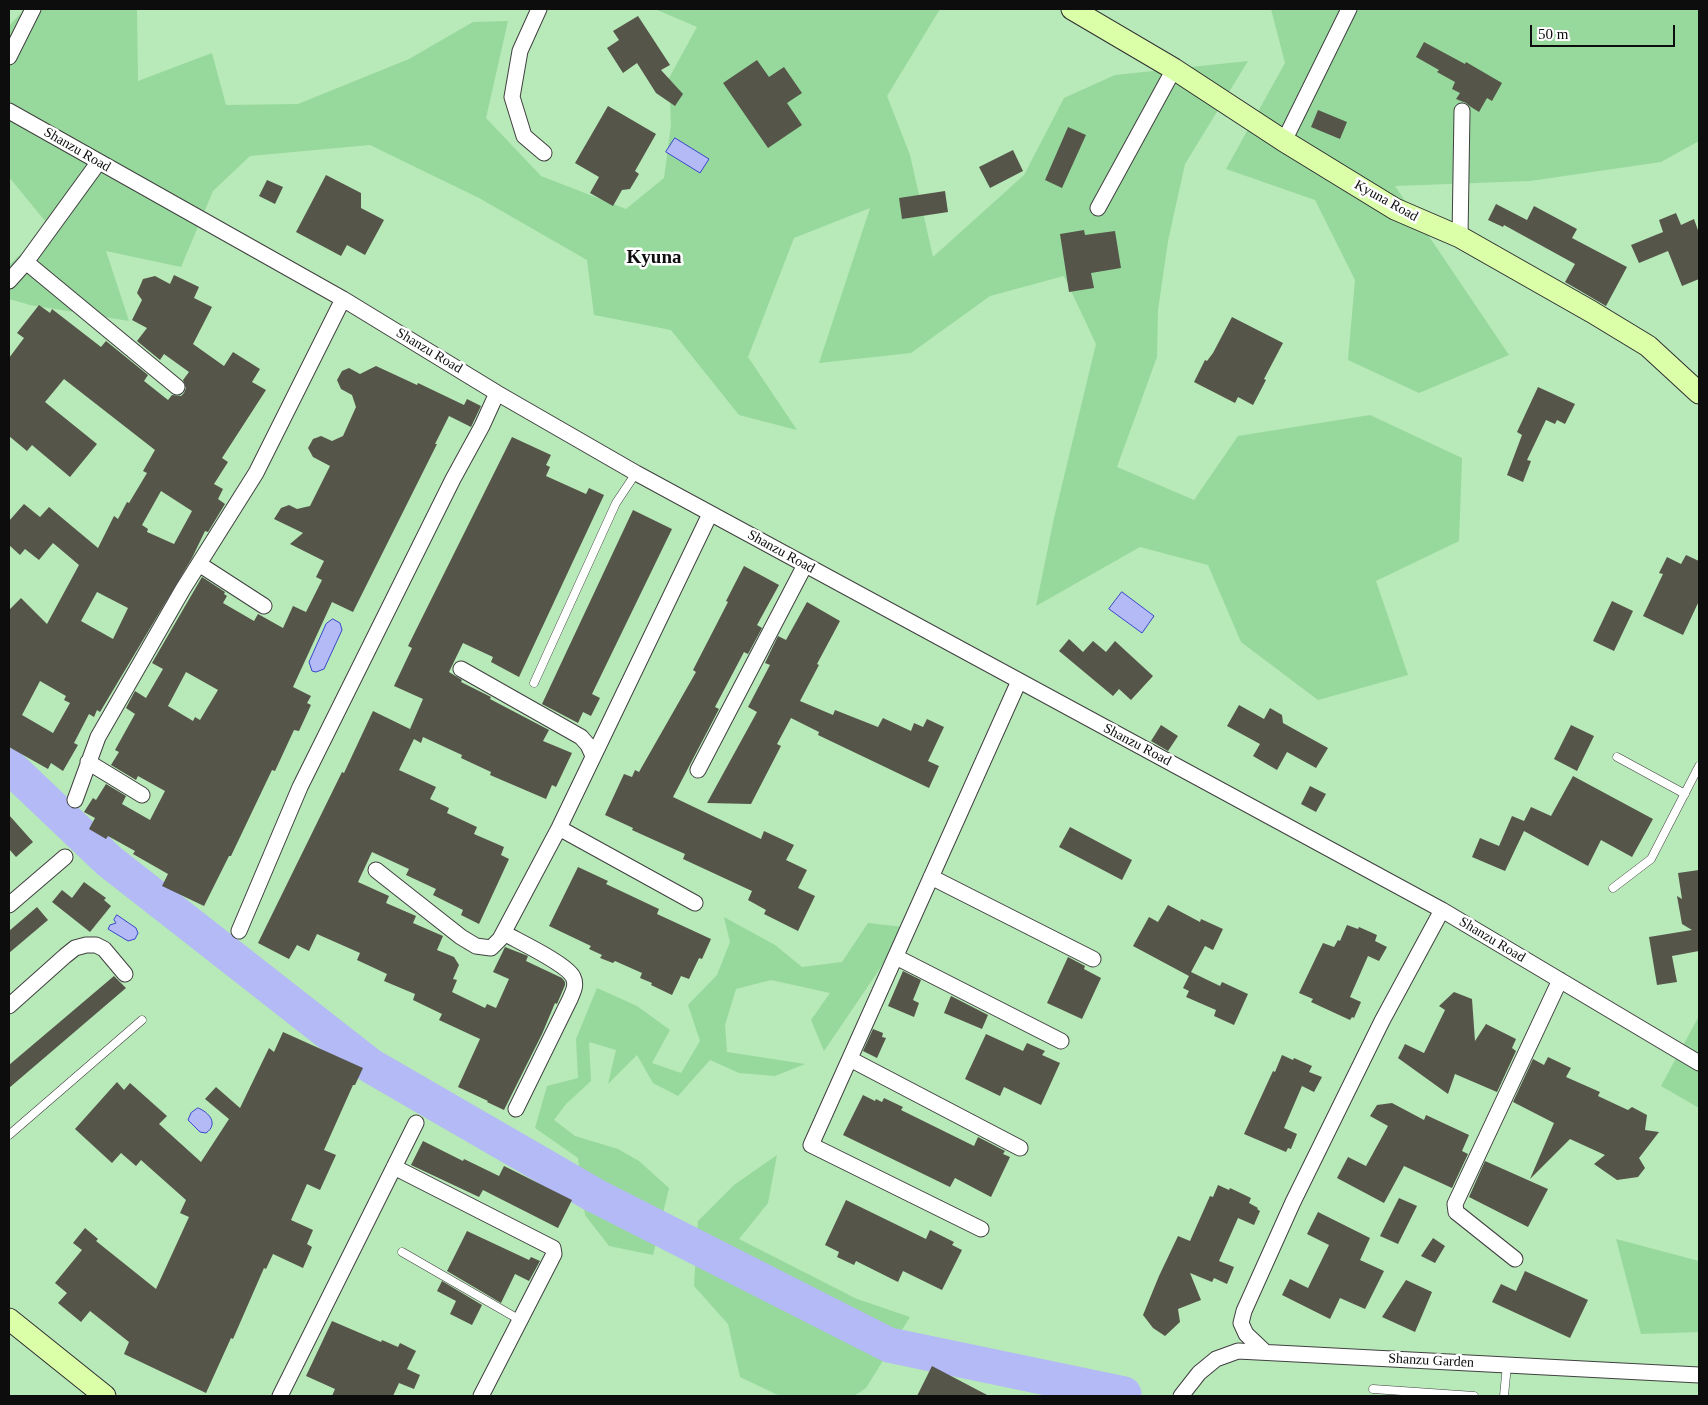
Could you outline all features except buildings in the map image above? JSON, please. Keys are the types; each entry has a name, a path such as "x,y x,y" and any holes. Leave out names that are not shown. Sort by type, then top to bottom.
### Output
{"main road":[{"name":"Kyuna Road","path":"1072,9 1174,69 1284,141 1395,209 1460,237 1648,346 1699,393"},
{"path":"9,1319 105,1396"}],"street":[{"path":"9,57 32,9"},
{"path":"539,9 520,50 512,97 524,136 544,153"},
{"path":"1284,141 1349,9"},
{"path":"1098,208 1174,69"},
{"name":"Shanzu Road","path":"9,111 343,299 497,393 636,473 1442,910 1699,1064"},
{"path":"1460,237 1462,111"},
{"path":"9,281 26,262 98,162"},
{"path":"26,262 177,387"},
{"path":"75,800 98,738 115,706 183,589 256,472 343,299"},
{"path":"239,931 300,787 497,393"},
{"path":"376,870 461,937 476,946 491,948 504,934 558,828 710,514"},
{"path":"199,564 264,606"},
{"path":"698,770 804,565"},
{"path":"461,669 581,737 588,744 593,756"},
{"path":"981,1228 811,1145 1019,681"},
{"path":"88,762 142,795"},
{"path":"558,828 695,903"},
{"path":"9,905 65,857"},
{"path":"932,877 1093,960"},
{"path":"1264,1351 1246,1334 1241,1323 1244,1311 1293,1202 1378,1030 1442,910"},
{"path":"504,934 566,970 574,979 575,984 566,1007 516,1109"},
{"path":"9,1006 75,948 96,945 104,949 125,974"},
{"path":"896,957 1061,1041"},
{"path":"1515,1259 1456,1212 1454,1204 1560,980"},
{"path":"850,1059 1020,1148"},
{"path":"280,1396 416,1123"},
{"path":"394,1167 554,1248 554,1254 482,1396"},
{"name":"Shanzu Garden","path":"1181,1396 1199,1373 1216,1359 1238,1350 1699,1376"}],"lane":[{"path":"534,683 616,502 636,473"},
{"path":"1617,757 1686,794"},
{"path":"1613,888 1651,859 1699,766"},
{"path":"9,1135 142,1020"},
{"path":"402,1252 520,1320"},
{"path":"1504,1396 1507,1365"},
{"path":"1373,1389 1474,1396"}],"green space":[{"path":"9,9 1699,9 1699,1396 9,1396"},
{"path":"25,9 137,9 138,81 212,53 226,105 298,104 409,59 473,22 508,21 486,118 541,176 626,209 664,178 671,125 669,78 697,27 655,9 940,9 887,96 910,155 933,257 1024,175 1064,98 1115,75 1248,61 1185,164 1168,241 1158,310 1157,357 1117,467 1194,500 1238,436 1370,415 1462,458 1459,541 1376,581 1408,675 1318,700 1241,642 1208,565 1140,547 1036,606 1054,518 1096,344 1064,276 990,296 911,353 819,363 870,208 794,238 748,357 797,430 739,415 671,330 594,315 587,260 479,198 370,145 250,156 213,191 181,267 106,251 129,321 30,305 9,299 9,265 50,227 9,177 9,26"},
{"path":"1271,9 1699,9 1699,141 1661,162 1530,181 1395,186 1509,355 1419,393 1348,360 1355,280 1315,200 1226,169 1285,63"},
{"path":"724,917 775,945 802,967 842,962 868,923 903,927 881,967 824,1051 811,1020 830,993 771,980 736,989 725,1025 727,1052 805,1064 775,1076 739,1073 710,1060 678,1096 653,1083 637,1055 608,1084 616,1050 589,1042 591,1081 566,1104 554,1120 575,1136 618,1149 639,1161 669,1188 653,1255 609,1246 585,1215 578,1158 535,1128 547,1086 578,1078 576,1039 597,988 637,1006 670,1030 652,1063 681,1073 700,1041 688,1005 717,975 730,942"},
{"path":"1699,1016 1699,1108 1661,1086"},
{"path":"777,1155 768,1203 739,1239 857,1299 910,1317 866,1388 854,1396 780,1396 740,1377 728,1324 694,1286 698,1221 734,1185"},
{"path":"1616,1239 1699,1261 1699,1332 1641,1334"}],"water":[{"path":"675,138 709,159 700,173 666,152"},
{"path":"1122,592 1154,616 1142,633 1109,609"},
{"path":"333,619 340,623 342,630 324,669 316,672 312,671 309,662 326,624"},
{"path":"117,915 136,928 138,933 135,939 128,941 108,929 110,925 116,923 114,920"},
{"path":"198,1108 209,1115 212,1122 210,1130 206,1133 200,1132 188,1120 191,1113"}],"waterway":[{"path":"9,766 109,861 371,1066 594,1195 889,1345 1124,1394"}],"district":[{"name":"Kyuna","path":"654,258"}]}
